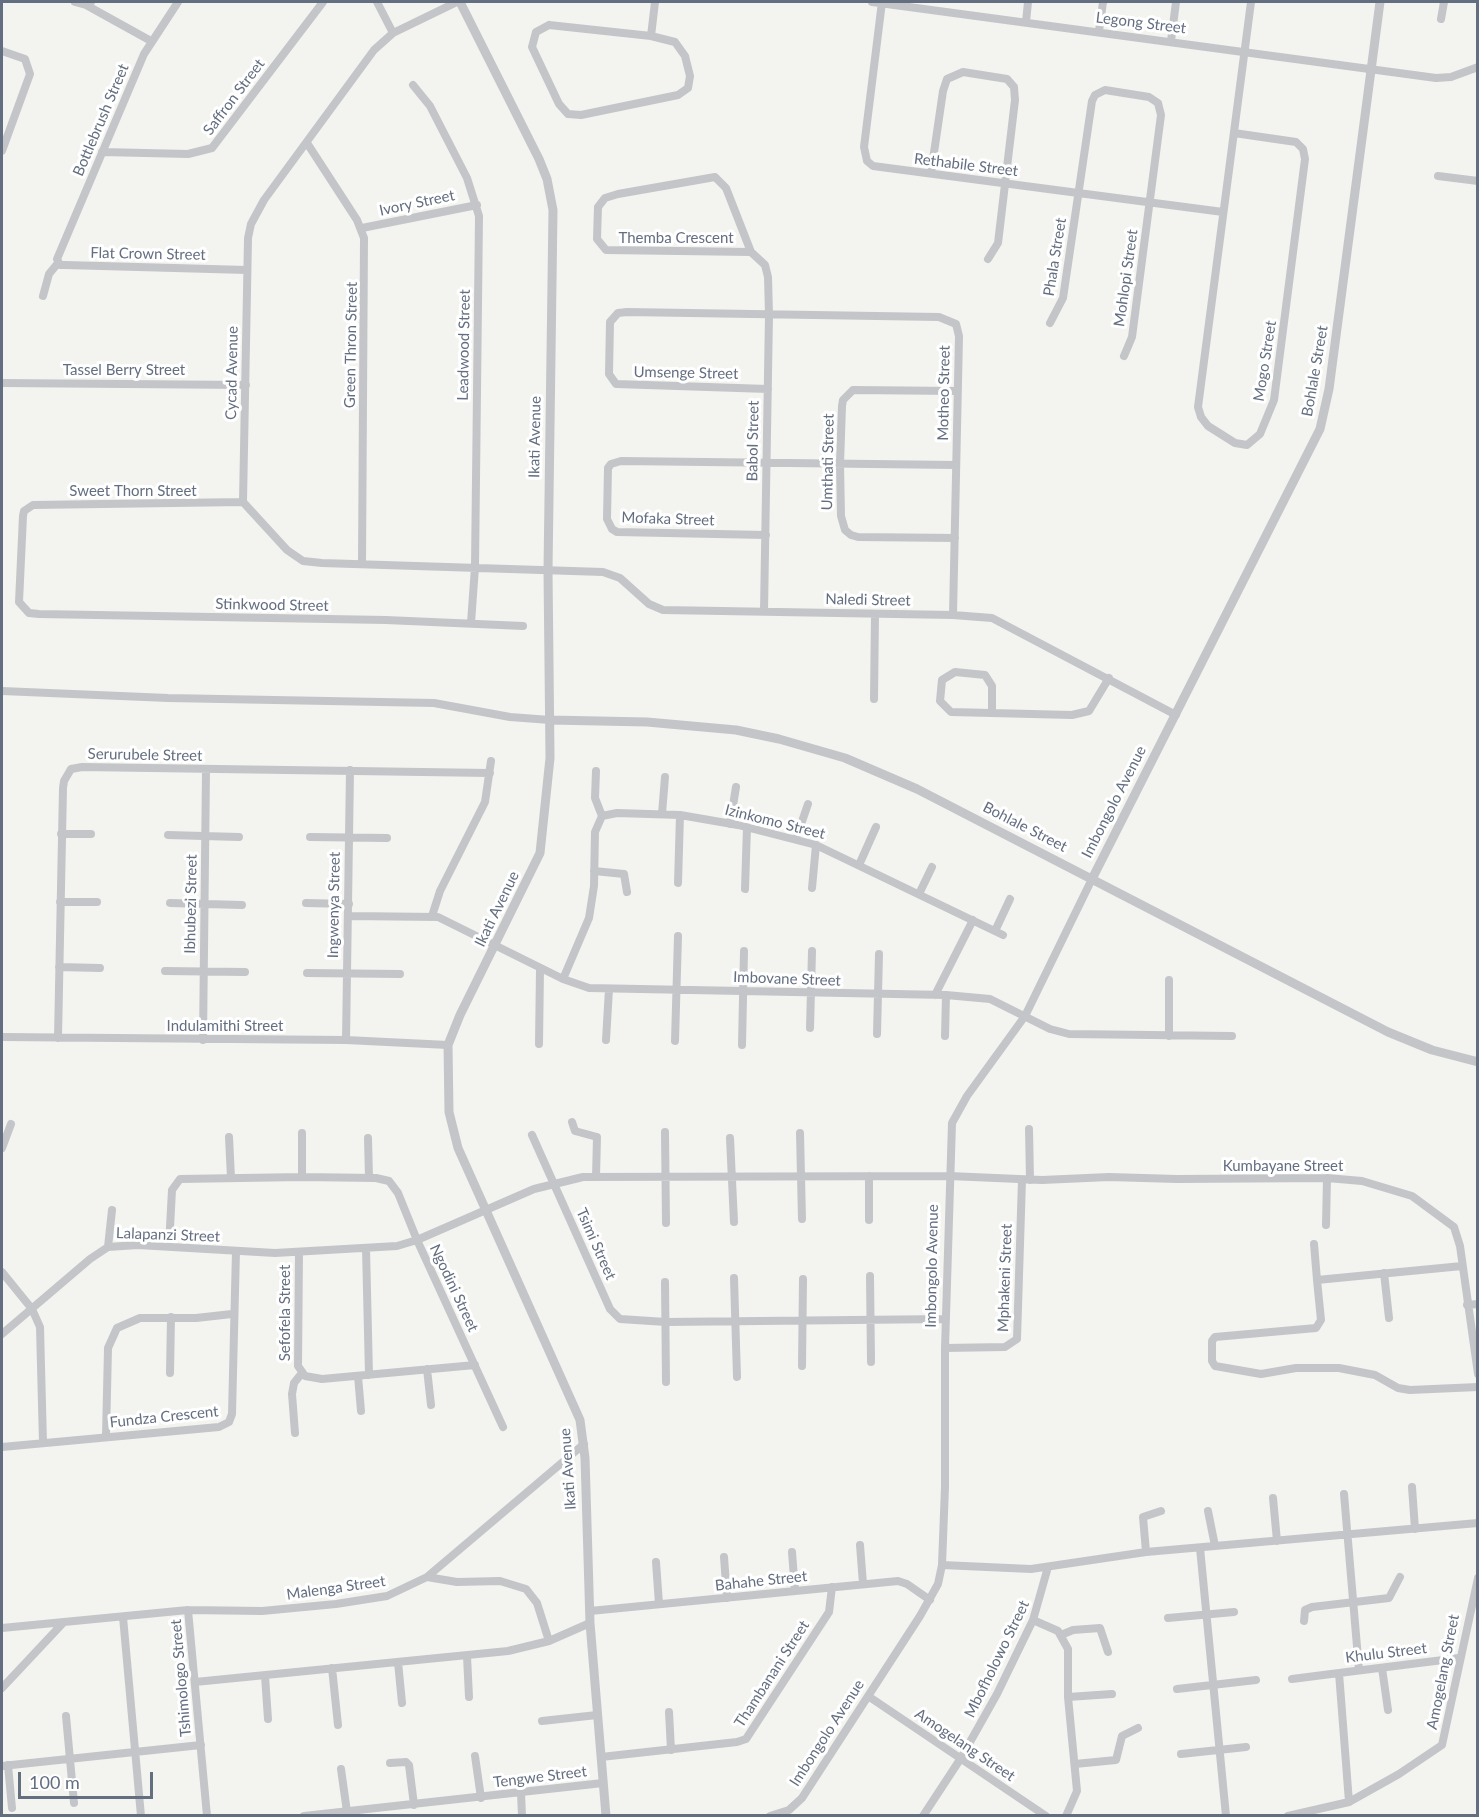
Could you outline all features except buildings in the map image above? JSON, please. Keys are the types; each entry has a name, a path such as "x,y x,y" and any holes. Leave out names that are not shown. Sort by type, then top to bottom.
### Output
{"street":[{"path":"75,2 89,3 152,41"},
{"name":"Bottlebrush Street","path":"43,296 49,274 58,258 130,84 152,41 178,2"},
{"name":"Saffron Street","path":"102,152 188,154 212,148 322,2"},
{"path":"377,2 393,33"},
{"name":"Cycad Avenue","path":"243,502 248,238 254,216 368,58 393,33 458,2"},
{"name":"Ikati Avenue","path":"458,2 537,153 552,199 548,570 550,758 540,853 460,1015 448,1045 448,1089 453,1131 574,1404 584,1444 590,1623 606,1815"},
{"path":"651,36 656,2"},
{"name":"Legong Street","path":"872,2 1444,78 1478,67"},
{"name":"Rethabile Street","path":"882,2 864,147 865,157 869,164 877,167 1078,191 1223,212"},
{"path":"952,12 954,2"},
{"path":"1026,22 1028,2"},
{"path":"1099,32 1103,2"},
{"path":"1171,41 1176,2"},
{"name":"Mogo Street","path":"1234,133 1296,142 1303,148 1305,159 1274,400 1260,434 1247,445 1235,442 1208,426 1198,410 1251,2"},
{"name":"Bohlale Street","path":"1176,715 1320,429 1329,389 1380,2"},
{"path":"1441,19 1444,2"},
{"path":"549,25 651,36 675,42 682,50 690,76 688,88 684,92 580,115 568,114 564,111 532,47 536,32 549,25"},
{"path":"2,51 25,59 30,74 2,151"},
{"path":"932,173 944,84 952,74 963,72 1007,79 1014,87 1006,184 998,243 988,258"},
{"name":"Leadwood Street","path":"413,85 434,114 471,186 477,205 479,239 475,567 471,623"},
{"name":"Phala Street","path":"1050,322 1064,298 1089,108 1095,96 1110,91 1149,97 1155,99 1161,109 1151,202"},
{"name":"Green Thron Street","path":"307,143 362,228 365,250 362,564"},
{"path":"1438,176 1478,181"},
{"name":"Themba Crescent","path":"751,252 606,250 597,239 598,207 605,198 611,195 715,177 726,188 751,252 761,260 767,271"},
{"name":"Mohlopi Street","path":"1124,356 1132,337 1151,202"},
{"name":"Ivory Street","path":"362,228 477,205"},
{"name":"Flat Crown Street","path":"58,258 65,265 248,270"},
{"name":"Babol Street","path":"764,611 769,315 767,271"},
{"name":"Umsenge Street","path":"768,389 616,384 609,374 608,330 613,316 627,312 769,315"},
{"name":"Motheo Street","path":"769,315 946,318 956,324 958,329 953,615"},
{"name":"Tassel Berry Street","path":"2,383 246,385"},
{"name":"Umthati Street","path":"955,538 851,535 845,530 841,516 840,464 843,400 853,390 957,391"},
{"name":"Mofaka Street","path":"766,462 621,461 611,464 606,475 607,519 612,529 617,532 766,535"},
{"path":"766,462 956,465"},
{"path":"243,502 287,550 303,561 548,570"},
{"name":"Sweet Thorn Street","path":"22,609 18,593 24,511 39,504 243,502"},
{"name":"Naledi Street","path":"548,570 612,574 649,604 663,610 980,616 1002,622 1176,715"},
{"name":"Stinkwood Street","path":"22,609 39,614 523,626"},
{"path":"874,699 875,615"},
{"path":"992,712 992,686 985,675 955,672 942,680 940,701 946,709 957,713 1081,714 1094,705 1109,678"},
{"path":"2,691 168,698 434,703 510,717 550,720"},
{"name":"Imbongolo Avenue","path":"770,1815 789,1810 802,1798 930,1600 942,1565 949,1176 951,1132 955,1114 1025,1016 1176,715"},
{"name":"Bohlale Street","path":"550,720 691,725 736,730 815,748 867,766 918,789 1388,1032 1432,1050 1478,1062"},
{"path":"432,916 440,891 482,810 491,761"},
{"name":"Serurubele Street","path":"58,1038 61,834 64,781 71,769 82,767 490,773"},
{"name":"Ibhubezi Street","path":"203,1040 206,770"},
{"name":"Ingwenya Street","path":"346,1040 350,770"},
{"path":"563,979 589,918 595,832 602,816 595,798 596,771"},
{"path":"662,814 665,777"},
{"path":"730,824 736,787"},
{"path":"796,839 807,804"},
{"path":"678,883 681,815"},
{"name":"Izinkomo Street","path":"602,816 681,815 796,839 816,845 999,933 1010,900"},
{"path":"745,889 747,827"},
{"path":"859,865 876,827"},
{"path":"61,834 91,834"},
{"path":"168,835 239,837"},
{"path":"310,837 387,838"},
{"path":"812,888 816,845"},
{"path":"918,894 932,867"},
{"path":"594,871 624,874 627,892"},
{"path":"60,902 97,902"},
{"path":"170,903 242,904"},
{"path":"306,903 349,904"},
{"name":"Imbovane Street","path":"349,916 432,916 578,986 609,989 676,988 946,995 990,999 1050,1029 1069,1034 1232,1036"},
{"path":"936,995 972,920"},
{"path":"675,1041 678,936"},
{"path":"742,1045 744,951"},
{"path":"810,1028 812,951"},
{"path":"877,1034 879,954"},
{"path":"59,967 100,968"},
{"path":"538,1044 540,969"},
{"path":"165,971 245,972"},
{"path":"307,973 400,974"},
{"path":"1169,980 1169,1036"},
{"path":"606,1040 609,989"},
{"path":"945,1036 946,995"},
{"name":"Indulamithi Street","path":"2,1037 346,1040 448,1045"},
{"name":"Bohlale Street","path":"1459,1056 1478,1056"},
{"path":"572,1122 575,1131 597,1137 596,1177"},
{"path":"2,1148 11,1124"},
{"path":"1026,1180 1029,1129"},
{"path":"665,1132 666,1223"},
{"path":"302,1133 302,1177"},
{"path":"800,1133 802,1219"},
{"name":"Tsimi Street","path":"532,1135 614,1316 627,1321 666,1322 946,1318"},
{"path":"229,1137 231,1178"},
{"path":"368,1138 369,1178"},
{"path":"730,1138 734,1222"},
{"path":"869,1176 869,1220"},
{"name":"Lalapanzi Street","path":"2,1334 90,1259 108,1247 169,1246 236,1251 299,1252 398,1246 555,1183 596,1177 949,1176"},
{"name":"Kumbayane Street","path":"949,1176 1026,1180 1109,1177 1326,1178 1383,1186 1420,1200 1454,1227 1459,1239 1478,1374"},
{"name":"Ngodini Street","path":"169,1246 171,1196 176,1182 191,1178 302,1177 369,1178 388,1181 394,1186 503,1426"},
{"path":"1326,1178 1326,1225"},
{"name":"Mphakeni Street","path":"945,1348 1005,1347 1017,1339 1026,1180"},
{"path":"108,1247 112,1210"},
{"path":"1314,1244 1321,1320 1316,1328 1215,1338 1212,1341 1212,1363 1220,1367 1261,1374 1296,1368 1339,1368 1375,1375 1398,1388 1410,1390 1478,1387"},
{"path":"366,1248 365,1309 369,1375"},
{"name":"Fundza Crescent","path":"2,1448 106,1436 219,1427 229,1422 232,1414 232,1314 236,1251"},
{"name":"Sefofela Street","path":"299,1252 297,1356 302,1374"},
{"path":"1317,1280 1462,1266"},
{"path":"2,1272 38,1320 41,1334 43,1443"},
{"path":"1384,1273 1389,1318"},
{"path":"870,1276 871,1362"},
{"path":"734,1278 737,1377"},
{"path":"802,1366 803,1279"},
{"path":"665,1282 666,1382"},
{"path":"1467,1305 1478,1304"},
{"path":"106,1436 107,1357 112,1334 131,1319 232,1314"},
{"path":"170,1372 171,1317"},
{"name":"Sefofela Street","path":"302,1374 322,1379 475,1365"},
{"path":"427,1369 431,1405"},
{"name":"Sefofela Street","path":"295,1433 291,1394 294,1383 302,1374"},
{"path":"358,1376 361,1411"},
{"name":"Malenga Street","path":"2,1628 188,1610 262,1611 359,1602 387,1596 427,1577 584,1444"},
{"path":"1412,1487 1415,1529"},
{"path":"1344,1494 1359,1670"},
{"path":"1273,1498 1277,1541"},
{"path":"1146,1552 1143,1517 1161,1510"},
{"path":"1208,1511 1215,1546"},
{"path":"942,1565 1016,1570 1048,1568 1146,1552 1478,1523"},
{"path":"860,1545 863,1584"},
{"path":"1200,1548 1226,1815"},
{"path":"792,1552 795,1591"},
{"path":"724,1557 727,1598"},
{"path":"656,1562 659,1604"},
{"name":"Mbofholowo Street","path":"923,1815 961,1758 997,1694 1033,1620 1048,1568"},
{"path":"427,1577 457,1582 501,1581 526,1589 537,1603 549,1641"},
{"path":"1304,1621 1307,1608 1389,1598 1400,1577"},
{"name":"Amogelang Street","path":"1288,1815 1349,1802 1399,1774 1442,1745 1478,1578"},
{"name":"Bahahe Street","path":"590,1611 898,1581 907,1584 930,1600"},
{"name":"Thambanani Street","path":"601,1757 736,1742 749,1736 829,1612 832,1587"},
{"name":"Tshimologo Street","path":"188,1610 207,1815"},
{"path":"1168,1618 1234,1612"},
{"path":"123,1617 141,1815"},
{"path":"1033,1620 1061,1635 1068,1649 1068,1697 1077,1791 1066,1815"},
{"path":"2,1688 63,1623"},
{"path":"195,1682 508,1651 549,1641 590,1623"},
{"path":"1061,1635 1072,1630 1100,1628 1108,1652"},
{"path":"467,1656 469,1697"},
{"name":"Khulu Street","path":"1349,1802 1339,1673 1459,1658"},
{"path":"398,1662 402,1703"},
{"path":"332,1668 338,1725"},
{"path":"1382,1668 1388,1710"},
{"path":"1292,1679 1339,1673"},
{"path":"265,1676 268,1719"},
{"path":"1177,1689 1256,1680"},
{"path":"1068,1697 1112,1694"},
{"name":"Amogelang Street","path":"868,1696 961,1758 1033,1812 1046,1815"},
{"path":"669,1712 671,1750"},
{"path":"542,1721 597,1715"},
{"path":"66,1716 74,1803"},
{"path":"1075,1764 1116,1760 1122,1736 1138,1728"},
{"path":"12,1808 5,1766 201,1745"},
{"path":"1180,1754 1246,1747"},
{"name":"Tengwe Street","path":"475,1756 481,1798"},
{"path":"390,1763 406,1762 409,1766 414,1805"},
{"path":"341,1769 347,1812"},
{"name":"Tengwe Street","path":"304,1815 481,1798 603,1783"},
{"path":"521,1793 522,1815"}]}
